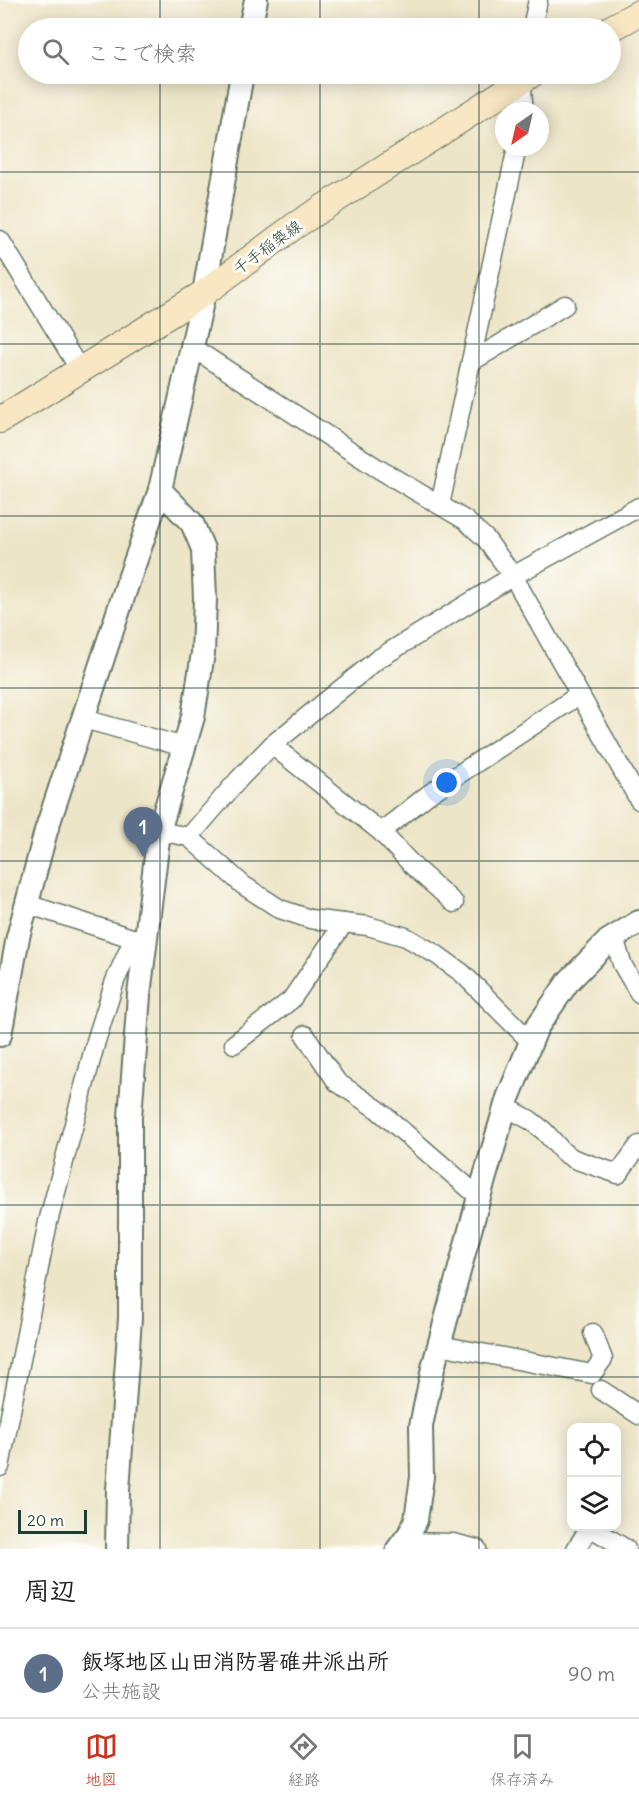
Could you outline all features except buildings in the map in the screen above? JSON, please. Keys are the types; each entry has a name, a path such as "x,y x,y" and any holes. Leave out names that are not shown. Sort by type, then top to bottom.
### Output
{"main road":[{"path":"621,23 639,13"},
{"name":"千手稲築線","path":"0,420 204,293 296,225 513,84"}],"street":[{"path":"252,18 256,0"},
{"path":"534,18 538,0"},
{"path":"0,1035 18,937 46,831 160,490 204,293 240,84"},
{"path":"524,102 525,84"},
{"path":"440,505 516,156"},
{"path":"0,240 80,370"},
{"path":"471,362 565,305"},
{"path":"193,348 377,468 465,520 486,540 513,576 639,800"},
{"path":"117,1549 118,1490 130,1318 130,1117 139,995 140,940 159,831 193,717 203,653 205,598 203,549 192,523 160,490"},
{"path":"189,837 272,745 378,659 513,576 639,507"},
{"path":"381,832 429,794 579,695"},
{"path":"84,719 184,747"},
{"path":"272,745 381,832 414,867 454,903"},
{"path":"159,831 189,837 243,885 280,909 310,919 368,926 406,937 462,973 531,1042"},
{"path":"27,904 140,940"},
{"path":"401,1546 416,1520 422,1477 421,1426 439,1345 506,1107 537,1027 568,982 614,937 639,922"},
{"path":"234,1044 291,999 344,923"},
{"path":"614,937 622,964 639,993"},
{"path":"0,1467 48,1222 96,1041 114,981 140,940"},
{"path":"305,1035 337,1082 377,1109 479,1197"},
{"path":"506,1107 530,1120 544,1131 563,1152 574,1159 618,1174 639,1145"},
{"path":"439,1345 592,1374 603,1359 593,1333"},
{"path":"600,1390 639,1415"},
{"path":"576,1549 590,1527 626,1549"},
{"path":"401,1546 453,1543 477,1549"}],"place":[{"name":"飯塚地区山田消防署碓井派出所","path":"143,857"}]}
